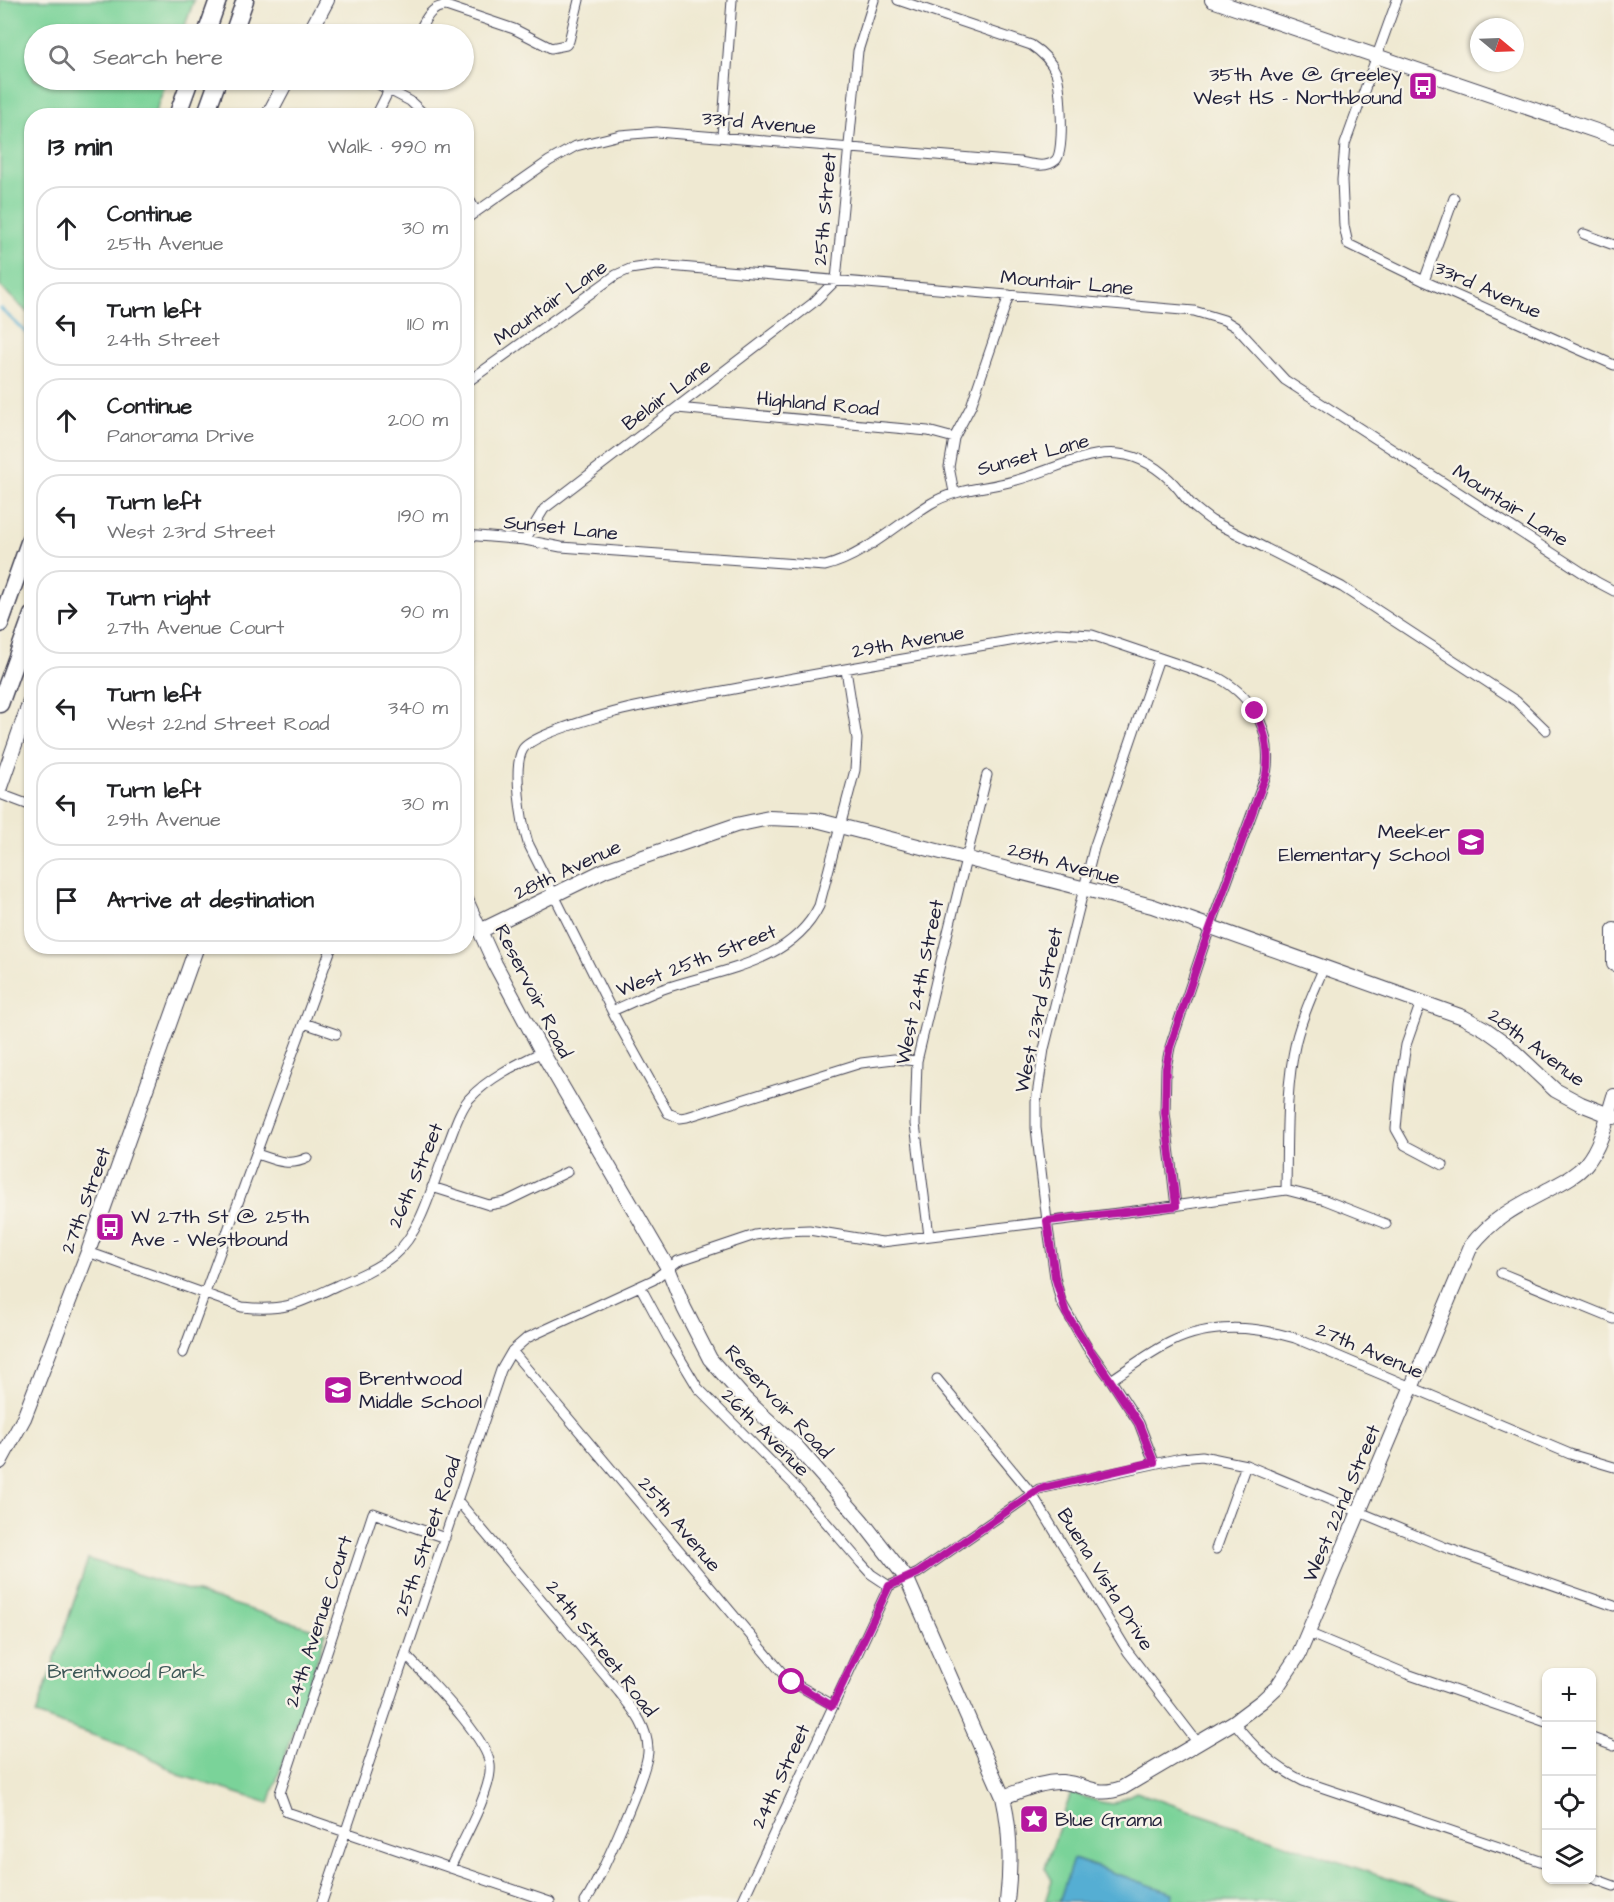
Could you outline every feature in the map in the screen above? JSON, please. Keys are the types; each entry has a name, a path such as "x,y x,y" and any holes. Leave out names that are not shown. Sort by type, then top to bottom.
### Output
{"highway":[{"path":"210,24 218,0"},
{"path":"237,24 245,0"},
{"path":"180,108 186,90"},
{"path":"208,108 214,90"},
{"path":"0,624 24,556"},
{"path":"0,704 24,637"}],"street":[{"path":"314,24 327,0"},
{"path":"423,24 431,12 440,6 446,6 514,29 551,48 562,47 568,41 579,0"},
{"path":"722,136 732,0"},
{"name":"25th Street","path":"836,280 858,51 874,0"},
{"name":"33rd Avenue","path":"476,212 549,161 576,146 620,135 657,132 722,136 1033,165 1048,165 1057,159 1061,139 1058,84 1057,75 1049,60 1031,45 898,0"},
{"path":"1212,0 1614,137"},
{"path":"1376,56 1397,0"},
{"name":"33rd Avenue","path":"1376,56 1345,144 1342,180 1344,226 1348,244 1424,281 1614,365"},
{"path":"272,108 282,90"},
{"path":"380,108 389,90 410,101 417,108"},
{"path":"1424,281 1454,198"},
{"path":"474,208 476,212"},
{"path":"1584,234 1614,245"},
{"name":"Mountair Lane","path":"474,377 616,275 630,269 657,265 1194,311 1224,320 1237,328 1285,380 1614,591"},
{"name":"Belair Lane","path":"525,540 544,509 813,303 836,280"},
{"path":"954,492 949,467 954,438 971,406 1009,296"},
{"name":"Highland Road","path":"677,408 928,431 954,438"},
{"name":"Sunset Lane","path":"474,536 525,540 561,547 825,566 840,562 859,552 932,502 954,492 1013,482 1086,455 1119,454 1147,463 1170,480 1194,507 1212,522 1342,587 1516,701 1546,730"},
{"name":"29th Avenue","path":"555,896 528,843 522,825 519,771 523,750 529,743 576,723 616,711 1057,633 1092,635 1219,678 1238,690 1255,711 1268,744 1269,758 1266,775 1210,926"},
{"name":"West 23rd Street","path":"1154,1462 1139,1424 1087,1347 1061,1302 1055,1277 1036,1128 1038,1077 1094,848 1159,658"},
{"name":"West 25th Street","path":"612,1011 661,990 760,959 796,939 810,924 819,906 855,770 857,746 846,670"},
{"path":"0,787 24,719"},
{"name":"West 24th Street","path":"928,1236 915,1124 917,1061 987,775"},
{"path":"0,794 24,803"},
{"name":"28th Avenue","path":"480,931 628,861 751,821 769,818 816,820 1152,906 1463,1017 1506,1044 1555,1090 1611,1116"},
{"path":"555,896 612,1011 665,1109 672,1116 687,1117 861,1063 894,1059 917,1061"},
{"name":"Reservoir Road","path":"474,918 495,964 542,1052 668,1268 697,1335 720,1372 797,1448 861,1520 907,1579 1003,1797 1010,1842 1010,1879 1007,1902"},
{"path":"1176,1206 1165,1113 1166,1068 1177,1021 1210,926"},
{"path":"1614,930 1614,963"},
{"name":"27th Street","path":"0,1462 24,1418 88,1252 194,954"},
{"path":"183,1353 329,954"},
{"path":"1324,967 1296,1041 1290,1082 1286,1190 1325,1200 1386,1224"},
{"path":"1421,1002 1406,1045 1396,1129 1405,1145 1443,1165"},
{"path":"304,1023 336,1034"},
{"name":"26th Street","path":"206,1295 242,1307 266,1310 283,1308 298,1304 354,1278 395,1254 414,1231 458,1119 468,1100 496,1078 542,1052"},
{"name":"West 22nd Street","path":"1003,1797 1063,1782 1109,1793 1122,1788 1234,1722 1263,1701 1277,1687 1288,1672 1308,1633 1471,1246 1486,1227 1499,1217 1562,1182 1585,1165 1611,1116 1614,1096"},
{"path":"257,1154 286,1163 307,1158"},
{"path":"432,1187 489,1205 505,1202 567,1172"},
{"name":"25th Street Road","path":"321,1902 501,1370 512,1352 528,1338 640,1286 678,1262 755,1235 809,1230 882,1242 1176,1206 1286,1190"},
{"path":"88,1252 206,1295"},
{"path":"1501,1273 1614,1319"},
{"name":"26th Avenue","path":"640,1286 698,1388 793,1484 866,1568 889,1586"},
{"name":"27th Avenue","path":"1111,1380 1170,1342 1187,1335 1257,1329 1295,1338 1570,1454 1614,1467"},
{"name":"25th Avenue","path":"512,1352 783,1674 832,1706"},
{"name":"Buena Vista Drive","path":"937,1379 1032,1494 1128,1652 1198,1743"},
{"path":"889,1586 907,1579 1039,1489 1154,1462 1202,1456 1246,1465 1444,1546 1614,1606"},
{"path":"1216,1549 1246,1465"},
{"name":"24th Street Road","path":"458,1501 619,1692 640,1719 646,1734 649,1750 645,1770 585,1902"},
{"name":"24th Avenue Court","path":"345,1832 287,1812 280,1793 373,1513 445,1538"},
{"name":"24th Street","path":"742,1902 889,1586"},
{"path":"1308,1633 1407,1674 1542,1721"},
{"path":"406,1655 475,1734 490,1765 484,1794 450,1868"},
{"path":"1234,1722 1266,1759 1286,1773 1303,1781 1542,1862"},
{"path":"1596,1739 1614,1746"},
{"path":"345,1832 550,1902"},
{"path":"1596,1879 1614,1886"}],"green space":[{"path":"0,0 194,0 186,24 24,24 24,90 163,90 157,108 24,108 24,309 0,286"},
{"name":"Brentwood Park","path":"88,1559 326,1633 269,1803 179,1775 135,1750 36,1715"},
{"path":"1136,1792 1456,1902 1172,1902 1172,1893 1074,1859 1059,1902 1045,1902 1052,1880 1045,1868 1071,1793 1112,1804"}],"water":[{"path":"1073,1859 1173,1893 1172,1902 1059,1902"}],"waterway":[{"path":"0,308 24,330"}],"place":[{"name":"35th Ave @ Greeley West HS - Northbound","path":"1423,86"},
{"name":"Meeker Elementary School","path":"1471,842"},
{"name":"W 27th St @ 25th Ave - Westbound","path":"110,1227"},
{"name":"Brentwood Middle School","path":"338,1390"},
{"name":"Blue Grama","path":"1034,1819"}],"route":[{"path":"792,1682 832,1706 889,1586 918,1573 1039,1489 1154,1462 1139,1424 1087,1347 1061,1302 1047,1221 1176,1206 1165,1113 1166,1068 1177,1021 1266,775 1269,758 1268,744 1255,711"}]}
